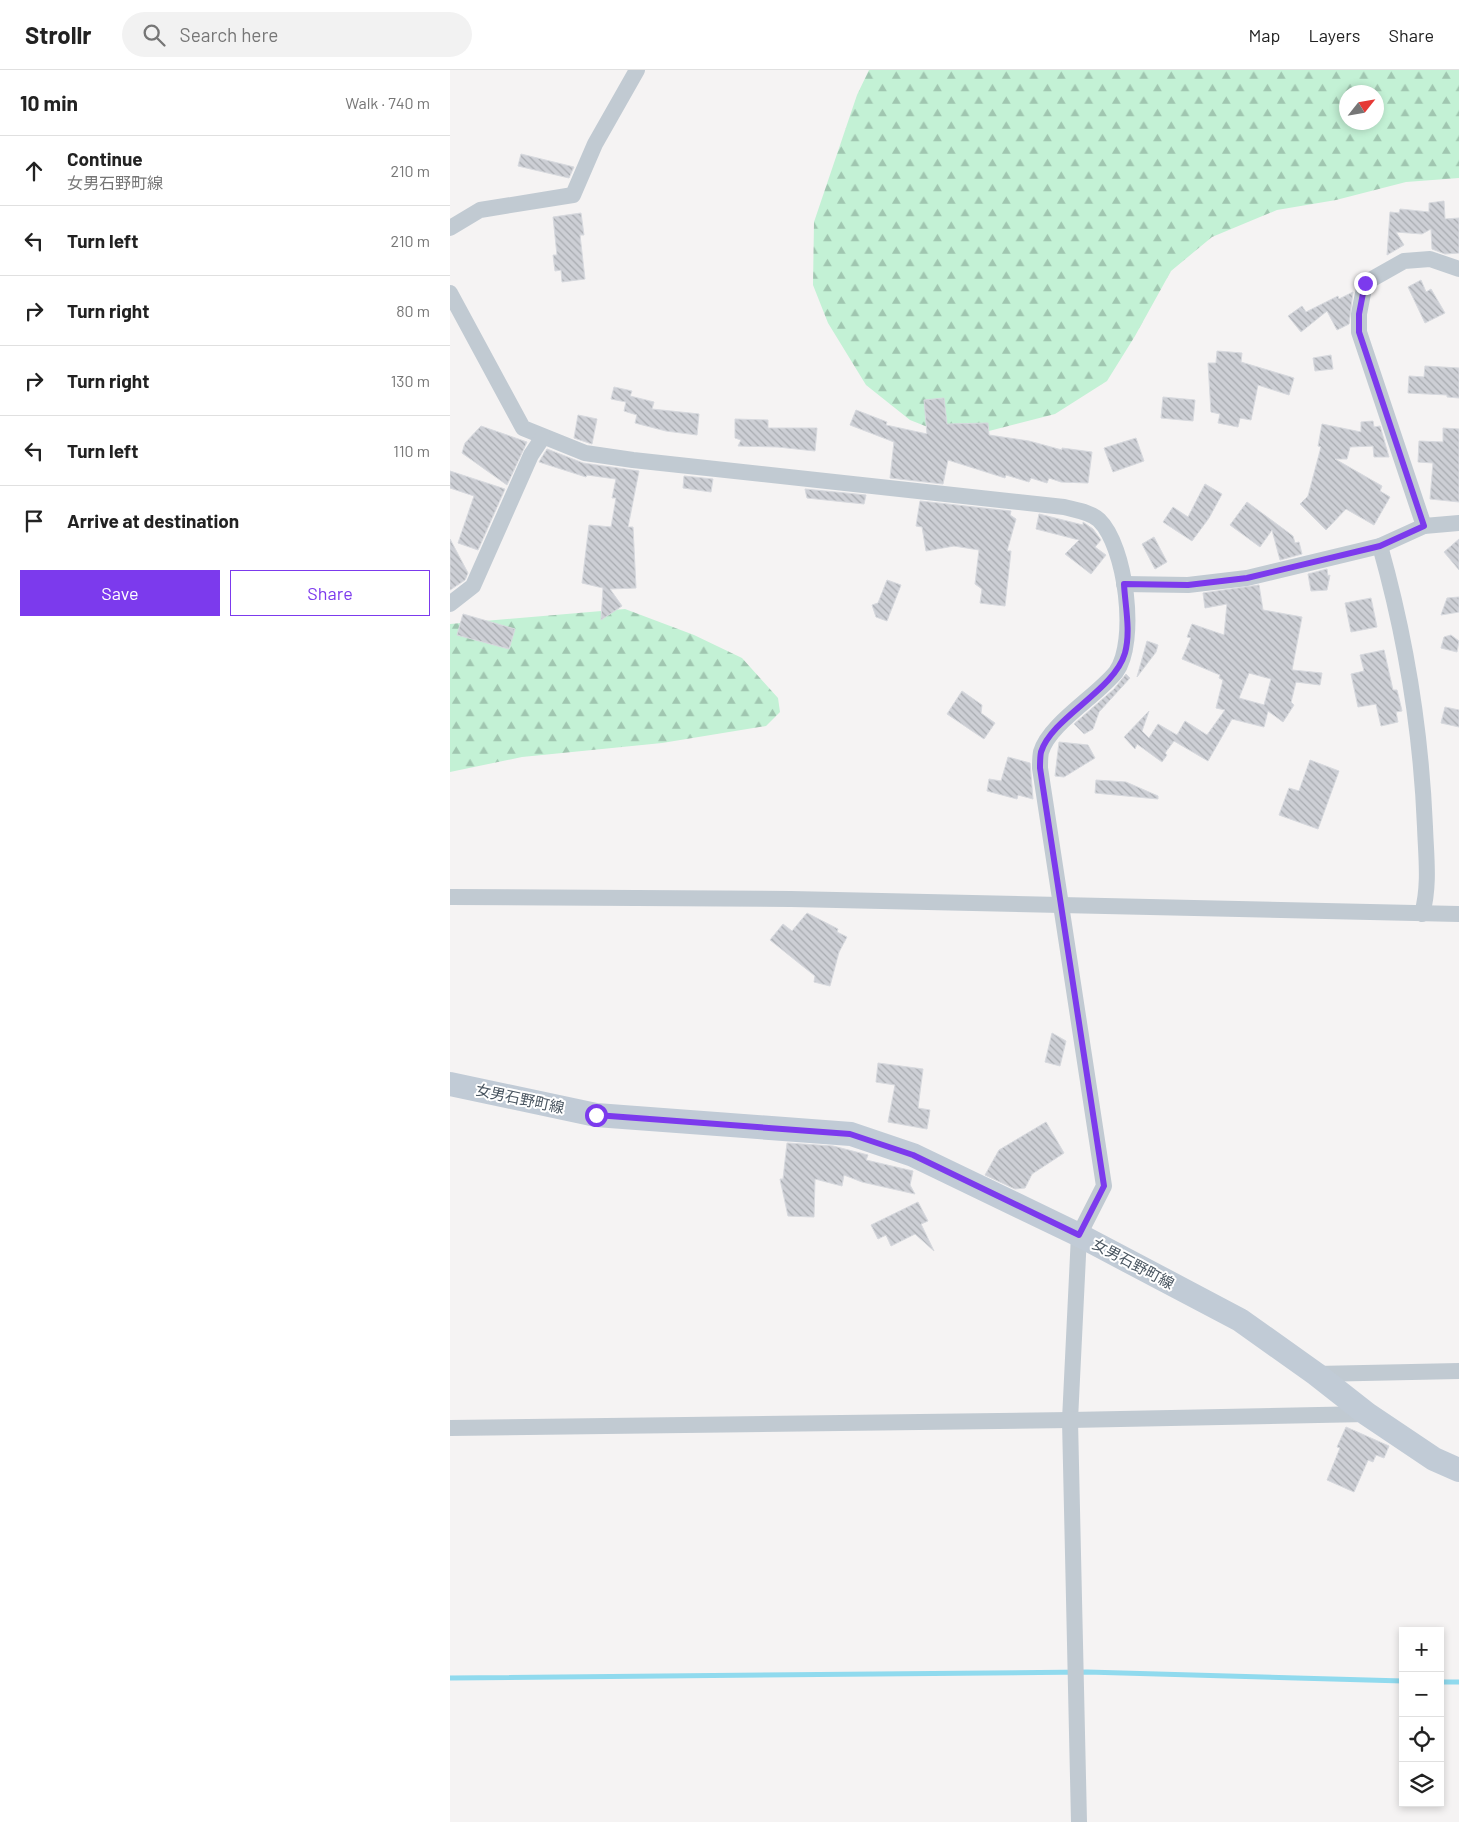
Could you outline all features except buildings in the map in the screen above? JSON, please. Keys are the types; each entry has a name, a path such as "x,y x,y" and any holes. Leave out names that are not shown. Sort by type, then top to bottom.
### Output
{"main road":[{"name":"女男石野町線","path":"450,1084 596,1115 850,1134 913,1155 1079,1235 1240,1320 1316,1374 1367,1414 1434,1459 1459,1470"}],"street":[{"path":"450,228 480,210 573,195 595,144 637,70"},
{"path":"1424,526 1359,332 1359,314 1365,283 1404,261 1430,259 1459,270"},
{"path":"450,293 523,428 543,437 586,453 633,460 1064,507 1089,514 1099,520 1116,548 1124,584 1128,640 1124,654 1116,672 1050,736 1041,752 1040,768 1104,1186 1079,1235 1070,1420 1079,1822"},
{"path":"450,604 473,586 531,456 543,437"},
{"path":"1124,584 1188,585 1247,578 1380,546 1424,526 1459,524"},
{"path":"1380,546 1392,589 1408,664 1423,770 1428,893 1422,914"},
{"path":"450,897 1062,903 1459,914"},
{"path":"1316,1374 1459,1371"},
{"path":"450,1428 1367,1414"}],"green space":[{"path":"869,70 1459,70 1459,178 1406,182 1336,200 1277,210 1212,237 1171,271 1135,336 1107,381 1055,414 958,439 910,420 866,385 828,323 813,285 814,222 857,95"},
{"path":"625,609 694,635 742,658 778,698 780,712 766,726 662,743 522,757 450,772 450,624"}],"waterway":[{"path":"450,1678 1087,1672 1399,1681"},
{"path":"1444,1682 1459,1682"}],"route":[{"path":"596,1115 850,1134 913,1155 1079,1235 1104,1186 1040,768 1041,752 1050,736 1116,672 1128,640 1124,584 1188,585 1247,578 1380,546 1424,526 1359,332 1359,314 1365,283"}]}
